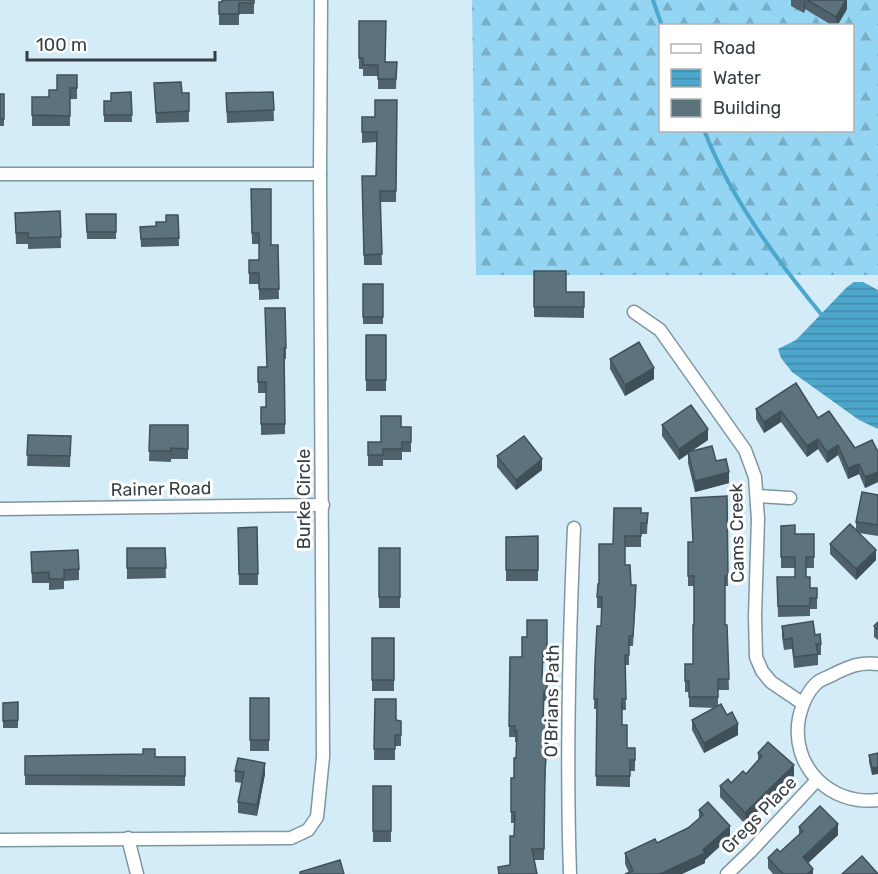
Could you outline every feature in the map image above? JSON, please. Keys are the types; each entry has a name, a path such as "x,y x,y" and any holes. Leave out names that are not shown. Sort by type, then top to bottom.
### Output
{"street":[{"name":"Burke Circle","path":"0,840 291,838 308,830 317,817 323,757 321,0"},
{"path":"0,174 320,174"},
{"name":"Cams Creek","path":"634,312 660,330 745,450 755,477 759,519 755,616 756,657 762,671 771,682 802,703"},
{"path":"757,496 790,498"},
{"name":"Rainer Road","path":"0,509 323,504"},
{"name":"O'Brians Path","path":"570,874 568,825 574,528"},
{"path":"878,664 852,664 817,683 802,703 796,732 805,766 824,787 845,798 878,800"},
{"name":"Gregs Place","path":"727,874 817,780"},
{"path":"128,838 137,874"}],"green space":[{"path":"472,0 878,0 878,275 476,275"}],"water":[{"path":"854,282 863,282 878,290 878,429 859,420 792,372 781,358 778,349 796,340"}],"building":[{"path":"222,0 254,0 254,3 239,3 239,14 219,14 219,2"},
{"path":"807,0 846,0 836,17"},
{"path":"359,21 386,21 385,62 397,62 396,79 378,79 378,65 363,65 363,58 359,58"},
{"path":"57,75 77,75 77,88 70,88 70,116 32,115 32,97 49,97 49,90 57,90"},
{"path":"181,82 182,93 189,93 189,111 156,113 154,83"},
{"path":"131,92 132,115 104,115 104,101 111,101 111,93"},
{"path":"273,92 274,110 227,112 226,93"},
{"path":"0,94 4,94 4,119 0,119"},
{"path":"375,100 397,100 396,191 380,191 382,254 364,255 362,176 376,176 377,132 362,132 362,117 375,117"},
{"path":"251,189 271,189 271,245 278,245 279,289 259,289 259,273 249,273 249,260 259,260 259,233 252,233"},
{"path":"60,211 61,237 28,238 28,233 16,233 15,213"},
{"path":"86,214 116,214 116,232 87,232"},
{"path":"166,215 178,215 179,238 141,239 140,227 156,226 156,222 166,222"},
{"path":"534,271 566,271 566,292 584,292 584,307 534,307"},
{"path":"363,284 383,284 383,317 363,317"},
{"path":"265,308 285,308 285,424 261,424 261,407 266,407 266,382 258,382 258,367 267,367"},
{"path":"366,335 386,335 386,380 366,380"},
{"path":"639,342 654,368 625,385 610,359"},
{"path":"796,383 818,418 829,411 855,448 872,440 878,452 878,472 865,477 859,464 848,468 838,445 827,452 818,439 807,446 781,411 764,422 756,409"},
{"path":"691,405 708,429 679,449 662,425"},
{"path":"381,416 401,416 401,427 411,427 411,442 402,442 402,449 383,449 383,455 368,455 368,442 381,442"},
{"path":"150,425 188,425 188,449 171,448 171,451 149,451"},
{"path":"28,435 71,436 70,456 27,455"},
{"path":"524,436 542,459 516,480 497,456"},
{"path":"712,446 716,461 726,459 729,472 695,481 688,452"},
{"path":"862,492 878,495 878,525 856,522"},
{"path":"727,496 728,576 725,576 725,625 727,625 729,679 718,679 718,697 689,697 689,681 685,681 685,664 693,664 694,576 688,576 688,542 693,542 691,498"},
{"path":"614,508 641,508 641,513 648,513 647,523 641,523 641,536 625,536 625,565 630,565 631,585 636,585 633,636 629,636 629,655 625,655 626,699 622,699 622,725 627,725 627,748 635,748 635,760 630,760 630,776 596,776 595,663 597,626 601,626 602,597 597,597 599,544 613,544"},
{"path":"850,524 876,550 856,569 830,544"},
{"path":"795,525 795,534 814,534 814,557 806,557 806,577 810,577 810,588 817,588 817,598 810,598 810,606 778,606 777,577 795,577 795,557 781,557 781,526"},
{"path":"257,527 258,574 239,574 238,528"},
{"path":"538,536 538,570 506,570 506,537"},
{"path":"127,548 165,548 166,568 127,568"},
{"path":"379,548 400,548 400,597 379,597"},
{"path":"78,550 79,569 64,570 64,579 49,579 49,572 32,573 31,552"},
{"path":"527,620 547,620 547,652 543,652 542,678 547,678 543,718 548,718 544,849 532,849 537,874 499,874 498,867 510,865 510,836 514,836 515,812 511,812 511,778 514,778 517,731 515,731 515,726 509,726 510,657 522,657 522,637 527,637"},
{"path":"813,621 815,635 820,634 821,644 816,644 818,654 794,657 792,638 784,640 782,626"},
{"path":"372,638 394,638 394,680 372,680"},
{"path":"250,698 269,698 269,740 250,740"},
{"path":"375,699 396,699 396,720 401,721 401,735 395,735 395,749 374,749"},
{"path":"18,702 18,720 3,721 3,703"},
{"path":"721,704 727,715 732,712 738,724 704,743 692,720"},
{"path":"768,742 794,765 745,813 720,786 728,779 731,783 743,771 746,774 762,756 758,753"},
{"path":"143,749 155,749 155,757 185,757 185,776 25,775 25,756 143,754"},
{"path":"878,753 878,767 872,768 869,755"},
{"path":"238,758 265,763 257,805 238,802 244,772 235,771"},
{"path":"373,786 391,786 391,831 373,831"},
{"path":"708,802 730,826 703,850 705,853 660,874 625,874 633,871 625,853 655,839 657,843 688,828 703,815 699,810"},
{"path":"820,806 838,824 803,857 813,869 807,874 783,874 768,858 777,849 780,852 803,831 799,827"},
{"path":"862,856 878,874 842,874"},
{"path":"340,860 344,874 300,874 300,872"}],"waterway":[{"path":"653,0 661,24"},
{"path":"705,132 727,179 755,226 821,314"}]}
